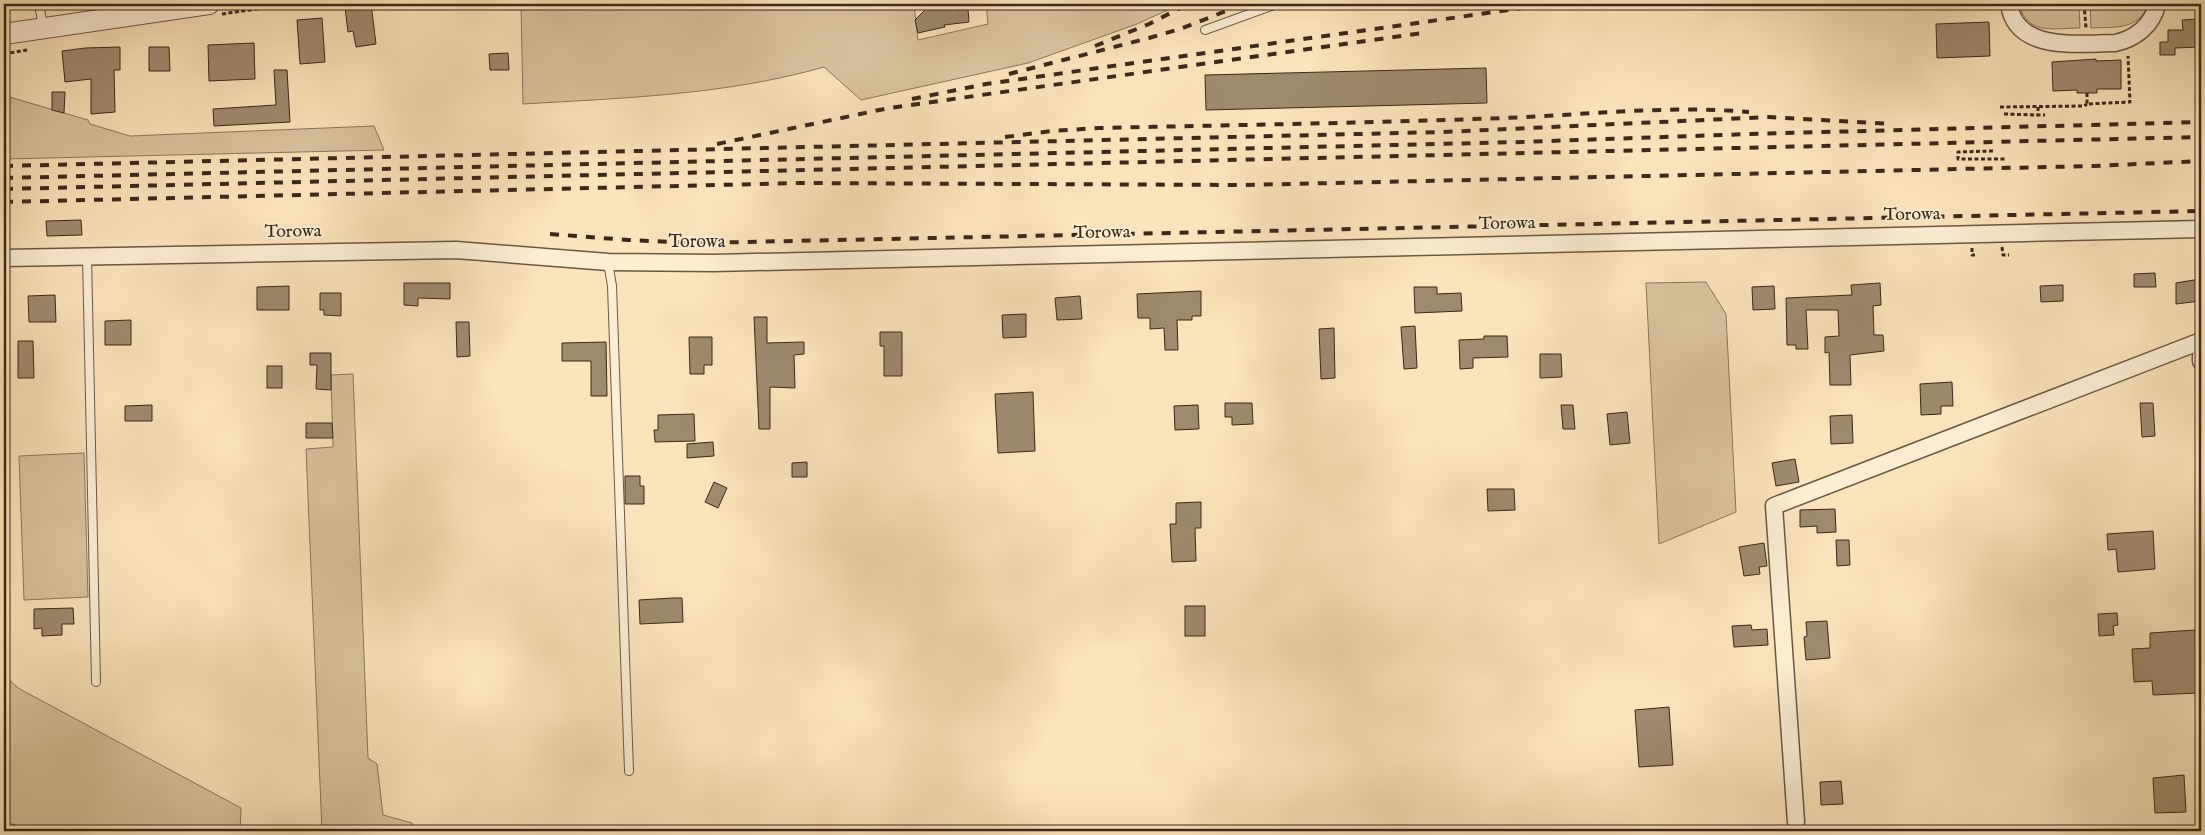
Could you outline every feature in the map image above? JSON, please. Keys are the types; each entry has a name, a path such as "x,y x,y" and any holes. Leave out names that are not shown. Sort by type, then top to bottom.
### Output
{"street":[{"path":"4,34 209,4"},
{"path":"2009,4 2010,12 2018,26 2031,35 2054,44 2124,41 2142,30 2151,20 2157,4"},
{"name":"Torowa","path":"4,258 456,250 608,262 714,263 2201,230"},
{"path":"1796,822 1774,506 2201,341"},
{"path":"2201,356 2201,361"}],"lane":[{"path":"39,4 44,28"},
{"path":"1205,30 1277,4"},
{"path":"87,256 96,682"},
{"path":"608,262 612,286 629,771"}],"path":[{"path":"2084,4 2086,28"},
{"path":"2000,107 2084,106 2087,104 2130,102 2128,56"},
{"path":"2087,93 2087,104"},
{"path":"2038,107 2038,115"},
{"path":"2004,114 2045,115"},
{"path":"1993,151 1958,152 1958,159 2005,158"}],"shaded area":[{"path":"521,4 914,4 918,40 988,24 986,4 1181,4 1137,24 1028,63 861,100 824,67 750,84 674,94 523,104"},
{"path":"2019,4 2079,4 2080,28 2051,29 2035,26 2023,14"},
{"path":"2090,4 2149,4 2139,19 2133,23 2118,27 2091,28"},
{"path":"4,87 6,96 88,120 90,124 130,136 374,126 384,150 4,159"},
{"path":"1706,282 1726,314 1736,512 1659,544 1646,283"},
{"path":"353,374 368,758 377,764 383,815 412,823 416,831 322,831 306,449 333,447 331,375"},
{"path":"84,453 88,597 24,600 19,456"},
{"path":"4,675 18,688 241,808 240,831 38,831 4,822"}],"building":[{"path":"371,4 376,44 356,47 353,31 348,32 345,7"},
{"path":"923,4 956,4 957,10 968,9 969,22 944,25 945,27 918,33 915,20 925,10"},
{"path":"322,18 325,62 300,64 297,20"},
{"path":"2201,19 2201,47 2175,48 2175,55 2160,55 2160,42 2168,42 2168,30 2183,30 2182,20"},
{"path":"1989,22 1990,56 1937,58 1936,24"},
{"path":"254,43 255,79 209,81 208,45"},
{"path":"120,47 120,70 114,70 115,112 91,114 91,79 65,82 62,51"},
{"path":"149,47 169,47 170,71 149,71"},
{"path":"508,53 509,70 490,70 489,54"},
{"path":"2096,59 2096,61 2121,60 2121,89 2097,89 2097,93 2077,93 2077,90 2053,91 2052,62"},
{"path":"1486,68 1487,103 1206,110 1205,75"},
{"path":"274,70 287,70 290,122 214,126 213,109 276,105"},
{"path":"52,92 65,92 64,113 52,110"},
{"path":"81,220 82,235 47,236 46,221"},
{"path":"2155,273 2156,287 2134,287 2134,274"},
{"path":"2200,279 2200,301 2176,304 2176,283"},
{"path":"404,283 450,283 450,299 418,298 418,306 404,305"},
{"path":"1880,283 1881,305 1873,306 1874,335 1883,335 1884,351 1850,355 1851,385 1830,385 1829,352 1825,353 1825,337 1839,336 1838,310 1806,310 1808,349 1796,349 1796,345 1787,345 1786,298 1852,295 1851,285"},
{"path":"2063,285 2063,301 2041,302 2040,286"},
{"path":"289,286 289,310 257,310 257,287"},
{"path":"1774,286 1775,309 1753,310 1752,287"},
{"path":"1414,287 1437,287 1437,294 1461,293 1462,311 1415,313"},
{"path":"1201,291 1201,316 1192,316 1192,320 1177,320 1178,350 1165,350 1164,328 1150,329 1150,318 1138,318 1137,294"},
{"path":"320,293 341,293 341,316 324,315 324,310 320,310"},
{"path":"55,295 56,322 29,322 28,296"},
{"path":"1080,296 1082,319 1057,320 1055,298"},
{"path":"1026,314 1026,337 1003,338 1002,315"},
{"path":"754,317 767,317 767,343 804,342 804,354 794,355 795,388 770,387 770,429 759,429"},
{"path":"131,320 131,345 105,345 105,321"},
{"path":"456,322 469,322 470,356 457,357"},
{"path":"1415,326 1417,368 1404,369 1401,327"},
{"path":"1334,328 1335,378 1321,379 1319,329"},
{"path":"880,332 902,332 902,376 884,376 884,346 880,346"},
{"path":"1484,336 1507,336 1508,357 1473,358 1473,368 1460,369 1459,340 1484,339"},
{"path":"689,337 712,337 712,365 704,365 704,374 690,374"},
{"path":"18,341 33,341 34,378 18,378"},
{"path":"606,342 607,396 591,396 591,361 562,361 562,343"},
{"path":"310,353 331,353 331,390 316,389 317,365 310,365"},
{"path":"1540,354 1561,354 1562,377 1540,378"},
{"path":"267,366 282,366 282,388 267,388"},
{"path":"1952,382 1953,406 1941,406 1941,414 1921,415 1920,384"},
{"path":"1033,392 1035,451 998,453 995,394"},
{"path":"1225,403 1252,403 1253,424 1232,425 1232,417 1225,417"},
{"path":"2140,403 2153,403 2155,436 2142,437"},
{"path":"152,405 152,421 125,421 125,406"},
{"path":"1198,405 1199,429 1175,430 1174,406"},
{"path":"1561,405 1573,405 1575,429 1563,429"},
{"path":"1627,412 1630,443 1610,445 1607,414"},
{"path":"694,414 695,441 655,442 654,430 658,430 658,415"},
{"path":"1852,415 1853,443 1831,444 1830,416"},
{"path":"306,423 332,423 333,438 306,438"},
{"path":"713,442 714,456 687,458 687,444"},
{"path":"1795,459 1799,482 1776,486 1772,463"},
{"path":"807,462 807,477 792,477 792,463"},
{"path":"625,476 640,476 640,486 644,486 644,504 625,504"},
{"path":"714,482 727,488 718,508 705,502"},
{"path":"1487,489 1514,489 1515,510 1488,511"},
{"path":"1201,502 1201,528 1195,528 1196,561 1172,562 1170,524 1176,524 1176,503"},
{"path":"1835,509 1836,532 1817,533 1817,526 1800,527 1800,510"},
{"path":"2153,531 2155,569 2118,572 2116,549 2108,550 2107,534"},
{"path":"1836,540 1849,540 1850,565 1837,566"},
{"path":"1764,543 1767,566 1759,567 1760,574 1744,576 1739,547"},
{"path":"682,598 683,622 640,624 639,600"},
{"path":"1185,606 1205,606 1205,636 1185,636"},
{"path":"73,608 74,624 62,624 62,635 42,636 42,628 34,629 34,609"},
{"path":"2117,613 2118,625 2113,626 2114,635 2099,636 2098,614"},
{"path":"1827,621 1830,658 1806,660 1804,637 1807,636 1806,622"},
{"path":"1751,625 1752,630 1767,629 1768,645 1734,647 1732,626"},
{"path":"2195,630 2199,693 2153,695 2152,681 2134,682 2132,649 2150,648 2150,633"},
{"path":"1669,707 1673,765 1639,767 1635,710"},
{"path":"2184,775 2186,812 2155,813 2153,778"},
{"path":"1841,781 1843,804 1821,805 1820,782"}],"railway":[{"path":"1095,46 1149,24 1188,4"},
{"path":"1009,74 1180,29 1244,4"},
{"path":"912,99 986,84 1551,4"},
{"path":"717,144 889,108 1423,33"},
{"path":"1005,137 1099,128 1453,120 1657,110 1749,112"},
{"path":"4,166 1443,132 1769,117 1891,124"},
{"path":"4,178 1521,142 2201,122"},
{"path":"4,189 2201,137"},
{"path":"4,202 801,183 1244,185 2094,166 2201,161"},
{"path":"550,234 698,243 2201,211"}]}
